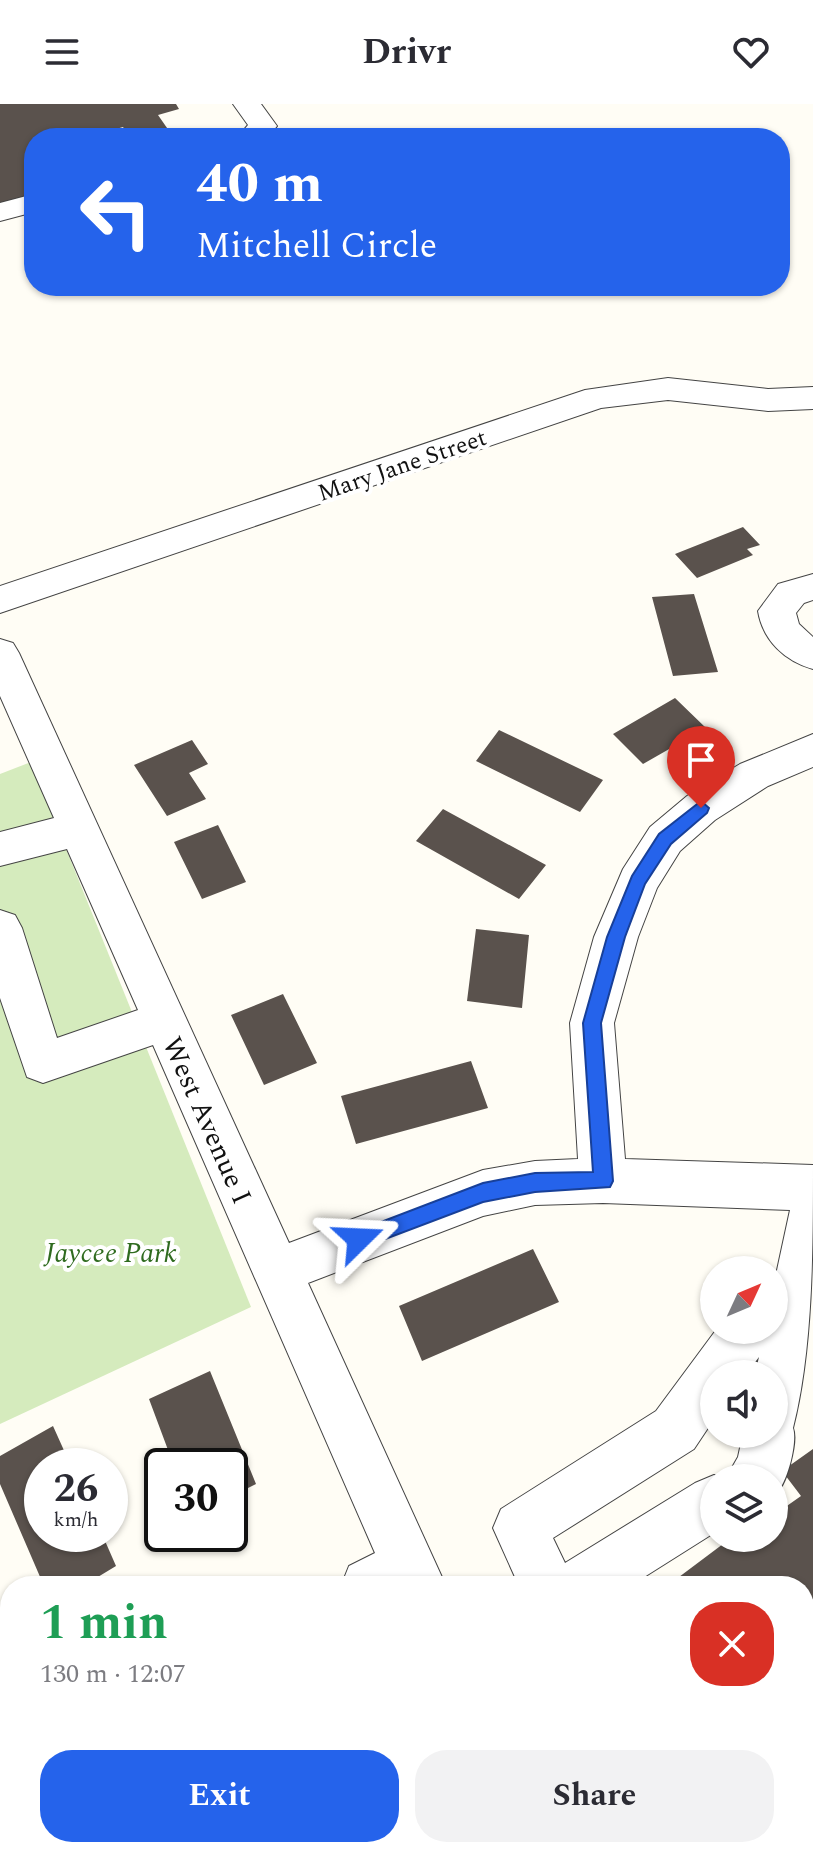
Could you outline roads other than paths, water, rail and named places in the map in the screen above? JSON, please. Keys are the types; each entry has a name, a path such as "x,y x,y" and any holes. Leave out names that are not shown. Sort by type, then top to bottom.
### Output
{"street":[{"path":"247,104 263,126 261,128"},
{"path":"0,212 24,206"},
{"name":"Mary Jane Street","path":"0,600 597,398 668,389 768,400 813,398"},
{"path":"813,587 791,593 777,611 778,623 790,641 813,655"},
{"name":"West Avenue I","path":"0,653 275,1272 397,1576"},
{"path":"603,1181 592,1023 616,937 638,881 665,839 701,808 754,775 813,750"},
{"path":"0,849 78,829"},
{"path":"0,928 43,1063 164,1021"},
{"path":"275,1272 483,1193 535,1183 603,1181 813,1188"},
{"path":"788,1272 809,1235"},
{"path":"784,1360 809,1235"},
{"path":"725,1360 737,1344"},
{"path":"542,1576 520,1528 675,1430 700,1394"},
{"path":"595,1576 700,1511"}],"park label":[{"name":"Jaycee Park","path":"111,1252"}]}
